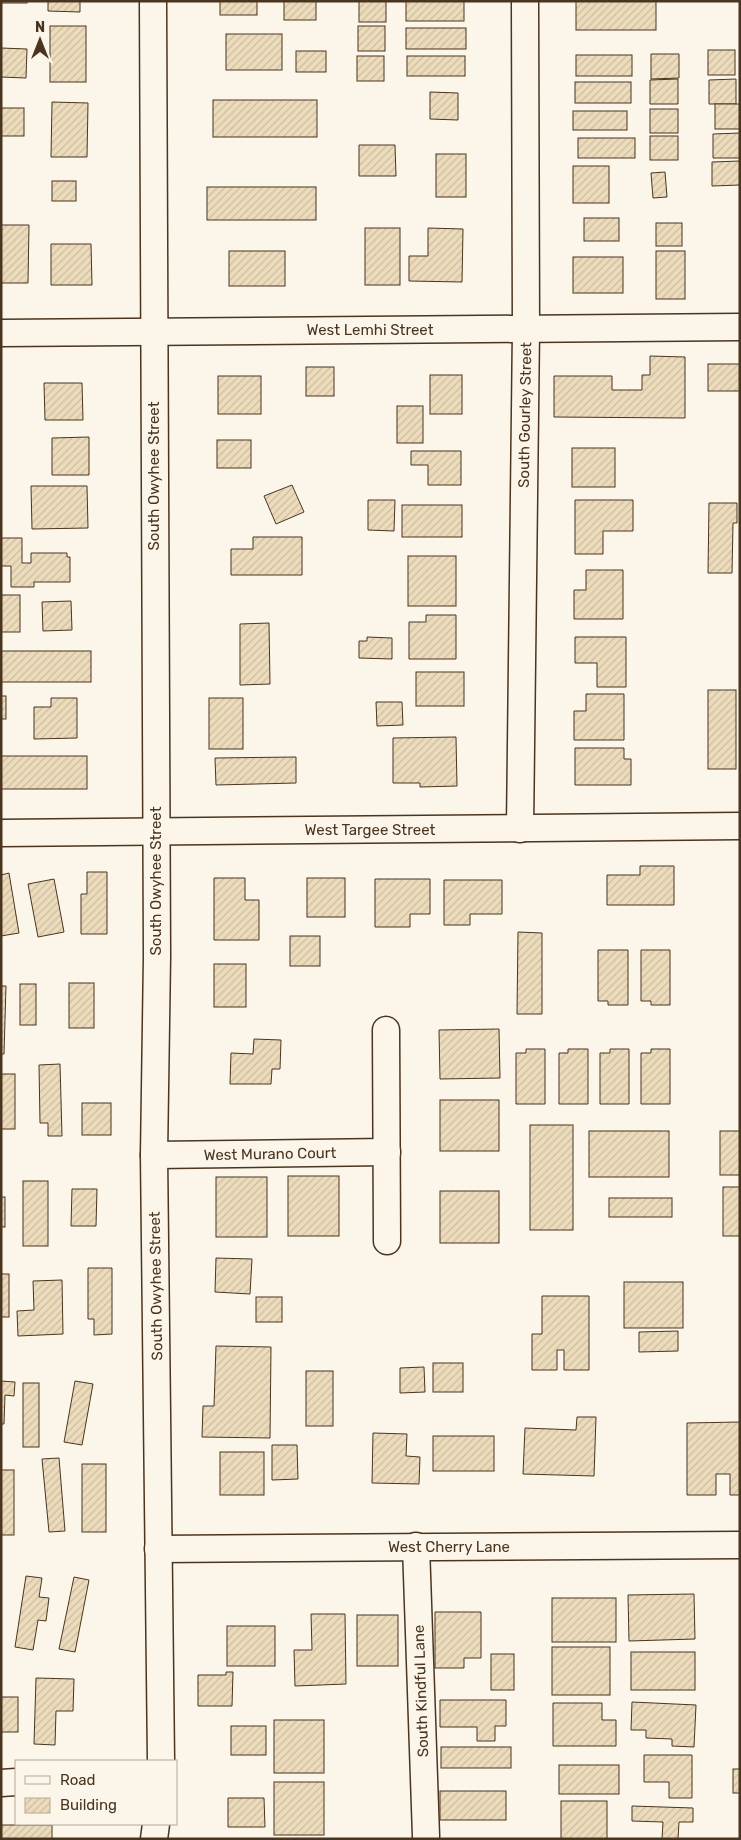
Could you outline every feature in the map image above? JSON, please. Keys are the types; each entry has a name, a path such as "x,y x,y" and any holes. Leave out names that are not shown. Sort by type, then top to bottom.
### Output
{"street":[{"name":"South Owyhee Street","path":"153,1 156,832 154,1155 162,1760"},
{"name":"South Gourley Street","path":"520,829 526,329 525,1"},
{"name":"West Lemhi Street","path":"1,333 740,327"},
{"name":"West Targee Street","path":"1,833 740,826"},
{"path":"386,1030 387,1241"},
{"name":"West Murano Court","path":"154,1155 387,1152"},
{"name":"West Cherry Lane","path":"158,1549 740,1545"},
{"name":"South Kindful Lane","path":"416,1546 426,1836"},
{"path":"1,1783 15,1782"},
{"path":"154,1839 156,1825"}],"building":[{"path":"1,1 27,1 27,3 1,3"},
{"path":"48,1 80,1 80,12 48,11"},
{"path":"220,1 257,1 257,15 220,15"},
{"path":"284,1 316,1 316,20 284,20"},
{"path":"359,1 386,1 386,22 359,22"},
{"path":"406,1 464,1 464,21 406,21"},
{"path":"576,1 656,1 656,30 576,30"},
{"path":"50,26 86,26 86,82 50,82"},
{"path":"358,26 385,26 385,51 358,51"},
{"path":"406,28 466,28 466,49 406,49"},
{"path":"226,34 282,34 282,70 226,70"},
{"path":"1,48 27,49 26,78 1,77"},
{"path":"708,50 735,50 735,75 708,75"},
{"path":"296,51 326,51 326,72 296,72"},
{"path":"651,54 679,54 679,78 651,79"},
{"path":"576,55 632,55 632,76 576,76"},
{"path":"357,56 384,56 384,81 357,81"},
{"path":"407,56 465,56 465,76 407,76"},
{"path":"678,79 678,104 650,104 650,80"},
{"path":"736,79 736,104 709,104 709,80"},
{"path":"575,82 631,82 631,103 575,103"},
{"path":"430,92 458,93 458,120 430,119"},
{"path":"213,100 317,100 317,137 213,137"},
{"path":"52,102 88,103 87,157 51,157"},
{"path":"715,104 740,104 740,129 715,129"},
{"path":"1,108 24,108 24,136 1,136"},
{"path":"650,109 678,109 678,133 650,133"},
{"path":"573,111 627,111 627,130 573,130"},
{"path":"740,133 740,158 713,158 713,134"},
{"path":"650,136 678,136 678,160 650,160"},
{"path":"578,138 635,138 635,158 578,158"},
{"path":"359,145 395,145 396,176 359,176"},
{"path":"436,154 466,154 466,197 436,197"},
{"path":"740,161 740,185 712,186 712,162"},
{"path":"573,166 609,166 609,203 573,203"},
{"path":"665,172 667,197 653,198 651,173"},
{"path":"52,181 76,181 76,201 52,201"},
{"path":"207,187 316,187 316,220 207,220"},
{"path":"584,218 619,218 619,241 584,241"},
{"path":"656,223 682,223 682,246 656,246"},
{"path":"1,225 29,225 28,283 1,283"},
{"path":"365,228 400,228 400,285 365,285"},
{"path":"428,228 463,229 462,282 409,281 409,256 428,256"},
{"path":"51,244 91,244 92,285 51,285"},
{"path":"229,251 285,251 285,286 229,286"},
{"path":"656,251 685,251 685,299 656,299"},
{"path":"573,257 623,257 623,293 573,293"},
{"path":"650,356 685,357 685,418 554,417 554,376 612,376 612,390 642,390 642,375 650,375"},
{"path":"708,364 740,364 740,391 708,391"},
{"path":"306,367 334,367 334,396 306,396"},
{"path":"430,375 462,375 462,414 430,414"},
{"path":"218,376 261,376 261,414 218,414"},
{"path":"44,383 82,383 83,420 45,420"},
{"path":"397,406 423,406 423,443 397,443"},
{"path":"89,437 89,475 52,475 52,438"},
{"path":"217,440 251,440 251,468 217,468"},
{"path":"572,448 615,448 615,487 572,487"},
{"path":"411,451 461,451 461,485 428,485 428,465 411,465"},
{"path":"292,485 304,512 276,524 264,496"},
{"path":"31,486 87,486 88,528 32,529"},
{"path":"368,500 395,500 394,531 368,530"},
{"path":"575,500 633,500 633,531 603,531 603,554 575,554"},
{"path":"709,503 737,503 737,523 733,523 732,573 708,573"},
{"path":"402,505 462,505 462,537 402,537"},
{"path":"253,537 302,537 302,575 231,575 231,549 253,549"},
{"path":"1,538 22,538 22,563 31,563 31,553 67,553 67,557 70,557 70,582 34,582 34,587 11,587 11,566 1,566"},
{"path":"408,556 456,556 456,606 408,606"},
{"path":"586,570 623,570 623,619 574,619 574,590 586,590"},
{"path":"1,595 20,595 20,632 1,632"},
{"path":"71,601 72,630 43,631 42,602"},
{"path":"426,615 456,615 456,659 409,659 409,622 426,622"},
{"path":"269,623 270,684 240,685 240,624"},
{"path":"367,637 392,638 392,659 359,658 359,641 367,641"},
{"path":"575,637 626,637 626,687 597,687 597,663 575,663"},
{"path":"1,651 91,651 91,682 1,682"},
{"path":"416,672 464,672 464,706 416,706"},
{"path":"708,690 736,690 736,769 708,769"},
{"path":"586,694 624,694 624,740 574,740 574,711 586,711"},
{"path":"1,696 6,696 6,719 1,719"},
{"path":"51,698 77,698 77,738 34,739 34,707 51,707"},
{"path":"209,698 243,698 243,749 209,749"},
{"path":"376,702 402,702 403,725 377,726"},
{"path":"456,737 457,786 420,787 420,783 393,783 393,738"},
{"path":"575,748 624,748 624,759 631,759 631,785 575,785"},
{"path":"1,756 87,756 87,789 1,789"},
{"path":"296,757 296,783 216,785 215,758"},
{"path":"640,866 674,866 674,905 607,905 607,875 640,875"},
{"path":"87,872 107,872 107,934 81,934 81,894 87,894"},
{"path":"9,873 19,933 1,936 1,875"},
{"path":"214,878 245,878 245,900 259,900 259,940 214,940"},
{"path":"307,878 345,878 345,917 307,917"},
{"path":"54,879 64,932 38,937 28,884"},
{"path":"375,879 430,879 430,914 410,914 410,927 375,927"},
{"path":"444,880 502,880 502,914 470,914 470,925 444,925"},
{"path":"518,932 542,933 542,1014 517,1014"},
{"path":"290,936 320,936 320,966 290,966"},
{"path":"598,950 628,950 628,1005 608,1005 608,1001 598,1001"},
{"path":"641,950 670,950 670,1005 651,1005 651,1001 641,1001"},
{"path":"214,964 246,964 246,1007 214,1007"},
{"path":"69,983 94,983 94,1028 69,1028"},
{"path":"20,984 36,984 36,1025 20,1025"},
{"path":"1,986 6,986 4,1054 1,1054"},
{"path":"499,1029 500,1078 440,1079 439,1030"},
{"path":"254,1039 281,1040 280,1069 272,1069 271,1084 230,1084 231,1053 253,1054"},
{"path":"526,1049 545,1049 545,1104 516,1104 516,1053 526,1053"},
{"path":"568,1049 588,1049 588,1104 559,1104 559,1053 568,1053"},
{"path":"610,1049 629,1049 629,1104 600,1104 600,1053 610,1053"},
{"path":"651,1049 670,1049 670,1104 641,1104 641,1053 651,1053"},
{"path":"60,1064 62,1136 48,1136 48,1123 40,1123 39,1065"},
{"path":"1,1074 15,1074 15,1129 1,1129"},
{"path":"440,1100 499,1100 499,1151 440,1151"},
{"path":"82,1103 111,1103 111,1135 82,1135"},
{"path":"530,1125 573,1125 573,1230 530,1230"},
{"path":"589,1131 669,1131 669,1177 589,1177"},
{"path":"720,1131 740,1131 740,1175 720,1175"},
{"path":"288,1176 339,1176 339,1236 288,1236"},
{"path":"216,1177 267,1177 267,1237 216,1237"},
{"path":"23,1181 48,1181 48,1246 23,1246"},
{"path":"723,1187 740,1187 740,1236 723,1236"},
{"path":"72,1189 97,1189 96,1226 71,1226"},
{"path":"440,1191 499,1191 499,1243 440,1243"},
{"path":"1,1197 5,1197 5,1227 1,1227"},
{"path":"609,1198 672,1198 672,1217 609,1217"},
{"path":"216,1258 252,1259 250,1294 215,1292"},
{"path":"88,1268 112,1268 112,1334 94,1335 94,1319 88,1319"},
{"path":"1,1274 9,1274 9,1317 1,1317"},
{"path":"62,1280 63,1334 18,1336 17,1311 34,1310 33,1281"},
{"path":"624,1282 683,1282 683,1328 624,1328"},
{"path":"542,1296 589,1296 589,1370 564,1370 564,1350 557,1350 557,1370 532,1370 532,1334 542,1334"},
{"path":"256,1297 282,1297 282,1322 256,1322"},
{"path":"678,1331 678,1351 639,1352 639,1332"},
{"path":"216,1346 271,1347 270,1438 202,1437 203,1406 214,1406"},
{"path":"433,1363 463,1363 463,1392 433,1392"},
{"path":"424,1367 425,1392 400,1393 400,1368"},
{"path":"306,1371 333,1371 333,1426 306,1426"},
{"path":"1,1381 15,1382 14,1396 5,1395 4,1424 1,1424"},
{"path":"75,1381 93,1384 82,1445 64,1442"},
{"path":"23,1383 39,1383 39,1447 23,1447"},
{"path":"577,1417 596,1417 594,1476 523,1474 525,1428 576,1430"},
{"path":"740,1422 740,1495 730,1495 730,1474 716,1474 716,1495 687,1495 687,1423"},
{"path":"373,1433 407,1434 406,1456 420,1457 419,1484 372,1483"},
{"path":"433,1436 494,1436 494,1471 433,1471"},
{"path":"272,1445 297,1445 298,1479 272,1480"},
{"path":"220,1452 264,1452 264,1495 220,1495"},
{"path":"59,1458 65,1531 49,1532 42,1459"},
{"path":"82,1464 106,1464 106,1532 82,1532"},
{"path":"1,1470 14,1470 14,1535 1,1535"},
{"path":"26,1576 42,1578 39,1597 49,1598 46,1621 38,1620 33,1650 15,1647"},
{"path":"74,1577 89,1580 75,1652 59,1649"},
{"path":"694,1594 695,1639 629,1641 628,1595"},
{"path":"552,1598 616,1598 616,1642 552,1642"},
{"path":"435,1612 481,1612 481,1658 464,1658 464,1668 435,1668"},
{"path":"311,1614 345,1614 346,1684 295,1686 294,1650 312,1650"},
{"path":"357,1615 398,1615 398,1666 357,1666"},
{"path":"227,1626 275,1626 275,1666 227,1666"},
{"path":"552,1647 610,1647 610,1695 552,1695"},
{"path":"631,1652 695,1652 695,1690 631,1690"},
{"path":"491,1654 514,1654 514,1690 491,1690"},
{"path":"226,1672 233,1672 232,1706 198,1706 198,1675 226,1675"},
{"path":"36,1678 74,1679 73,1711 56,1711 55,1745 34,1744"},
{"path":"1,1697 18,1697 18,1732 1,1732"},
{"path":"440,1700 506,1700 506,1726 495,1726 495,1741 477,1741 477,1727 440,1727"},
{"path":"632,1702 696,1705 694,1747 672,1746 672,1739 646,1738 646,1730 631,1730"},
{"path":"553,1703 602,1703 602,1720 616,1720 616,1746 553,1746"},
{"path":"274,1720 324,1720 324,1773 274,1773"},
{"path":"231,1726 266,1726 266,1755 231,1755"},
{"path":"441,1747 511,1747 511,1768 441,1768"},
{"path":"644,1755 692,1755 692,1798 669,1798 669,1782 644,1782"},
{"path":"559,1765 619,1765 619,1794 559,1794"},
{"path":"733,1769 740,1769 740,1793 733,1793"},
{"path":"274,1782 324,1782 324,1835 274,1835"},
{"path":"440,1791 506,1791 506,1820 440,1820"},
{"path":"228,1798 264,1798 265,1827 228,1827"},
{"path":"561,1801 607,1801 607,1839 561,1839"},
{"path":"632,1806 693,1808 693,1822 679,1822 678,1839 662,1839 663,1822 632,1821"},
{"path":"1,1825 52,1825 52,1839 1,1839"}]}
